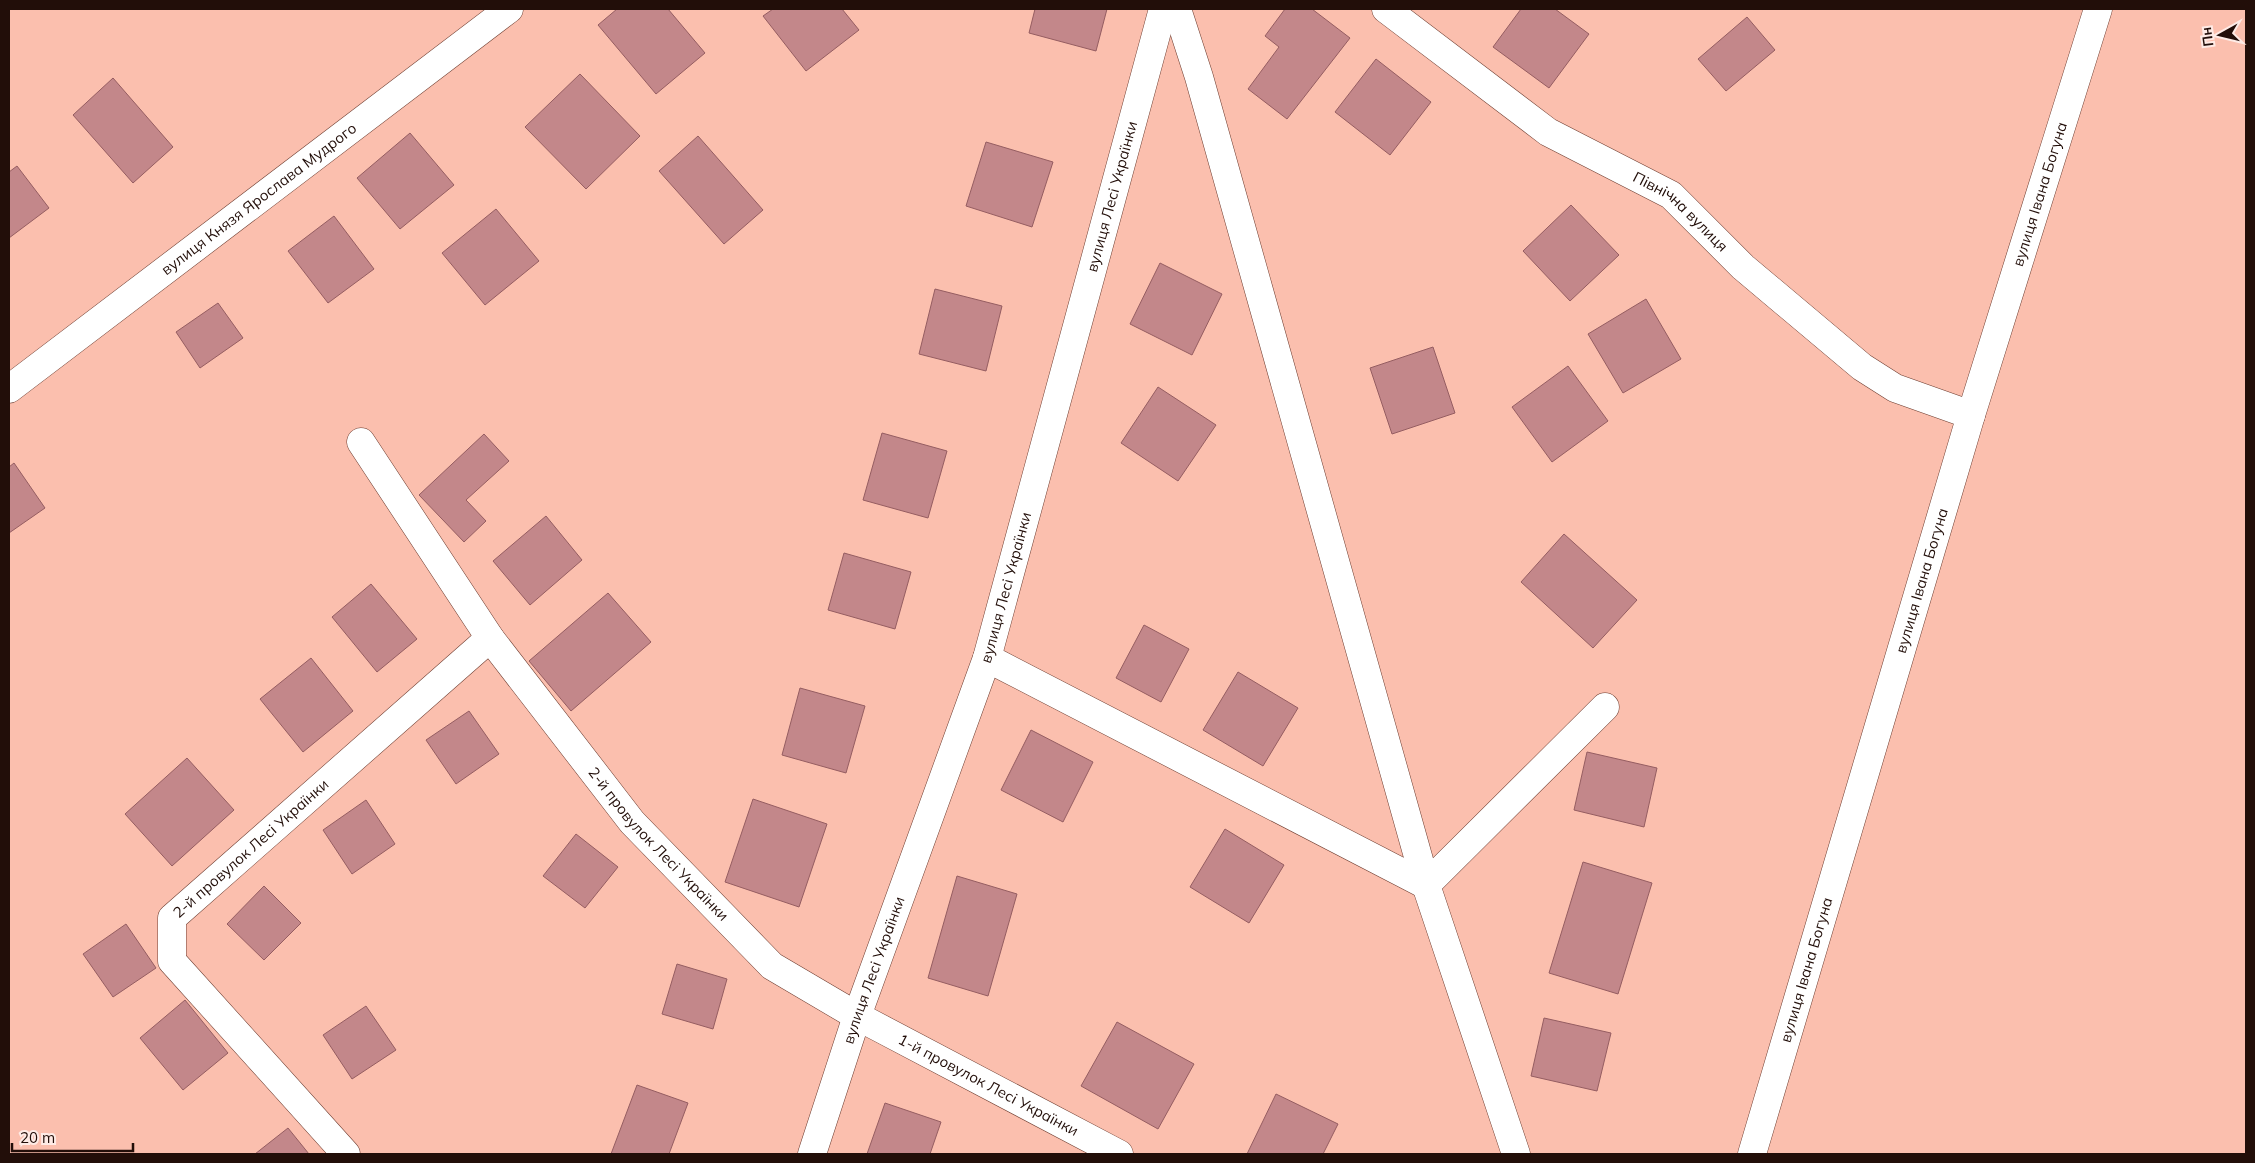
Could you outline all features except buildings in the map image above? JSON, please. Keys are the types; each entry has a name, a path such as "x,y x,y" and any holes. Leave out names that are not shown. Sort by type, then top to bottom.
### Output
{"street":[{"name":"вулиця Князя Ярослава Мудрого","path":"9,389 509,9"},
{"name":"вулиця Лесі Українки","path":"812,1154 857,1016 987,658 1164,9"},
{"path":"1177,9 1202,86 1426,886 1516,1154"},
{"name":"Північна вулиця","path":"1386,9 1548,132 1671,196 1743,267 1862,367 1895,388 1971,415"},
{"name":"вулиця Івана Богуна","path":"1752,1154 1971,415 2098,9"},
{"name":"2-й провулок Лесі Українки","path":"361,442 490,638 632,822 772,966 857,1016"},
{"name":"2-й провулок Лесі Українки","path":"346,1154 172,961 172,918 490,638"},
{"path":"987,658 1426,886"},
{"path":"1426,886 1605,706"},
{"name":"1-й провулок Лесі Українки","path":"857,1016 1119,1154"}]}
